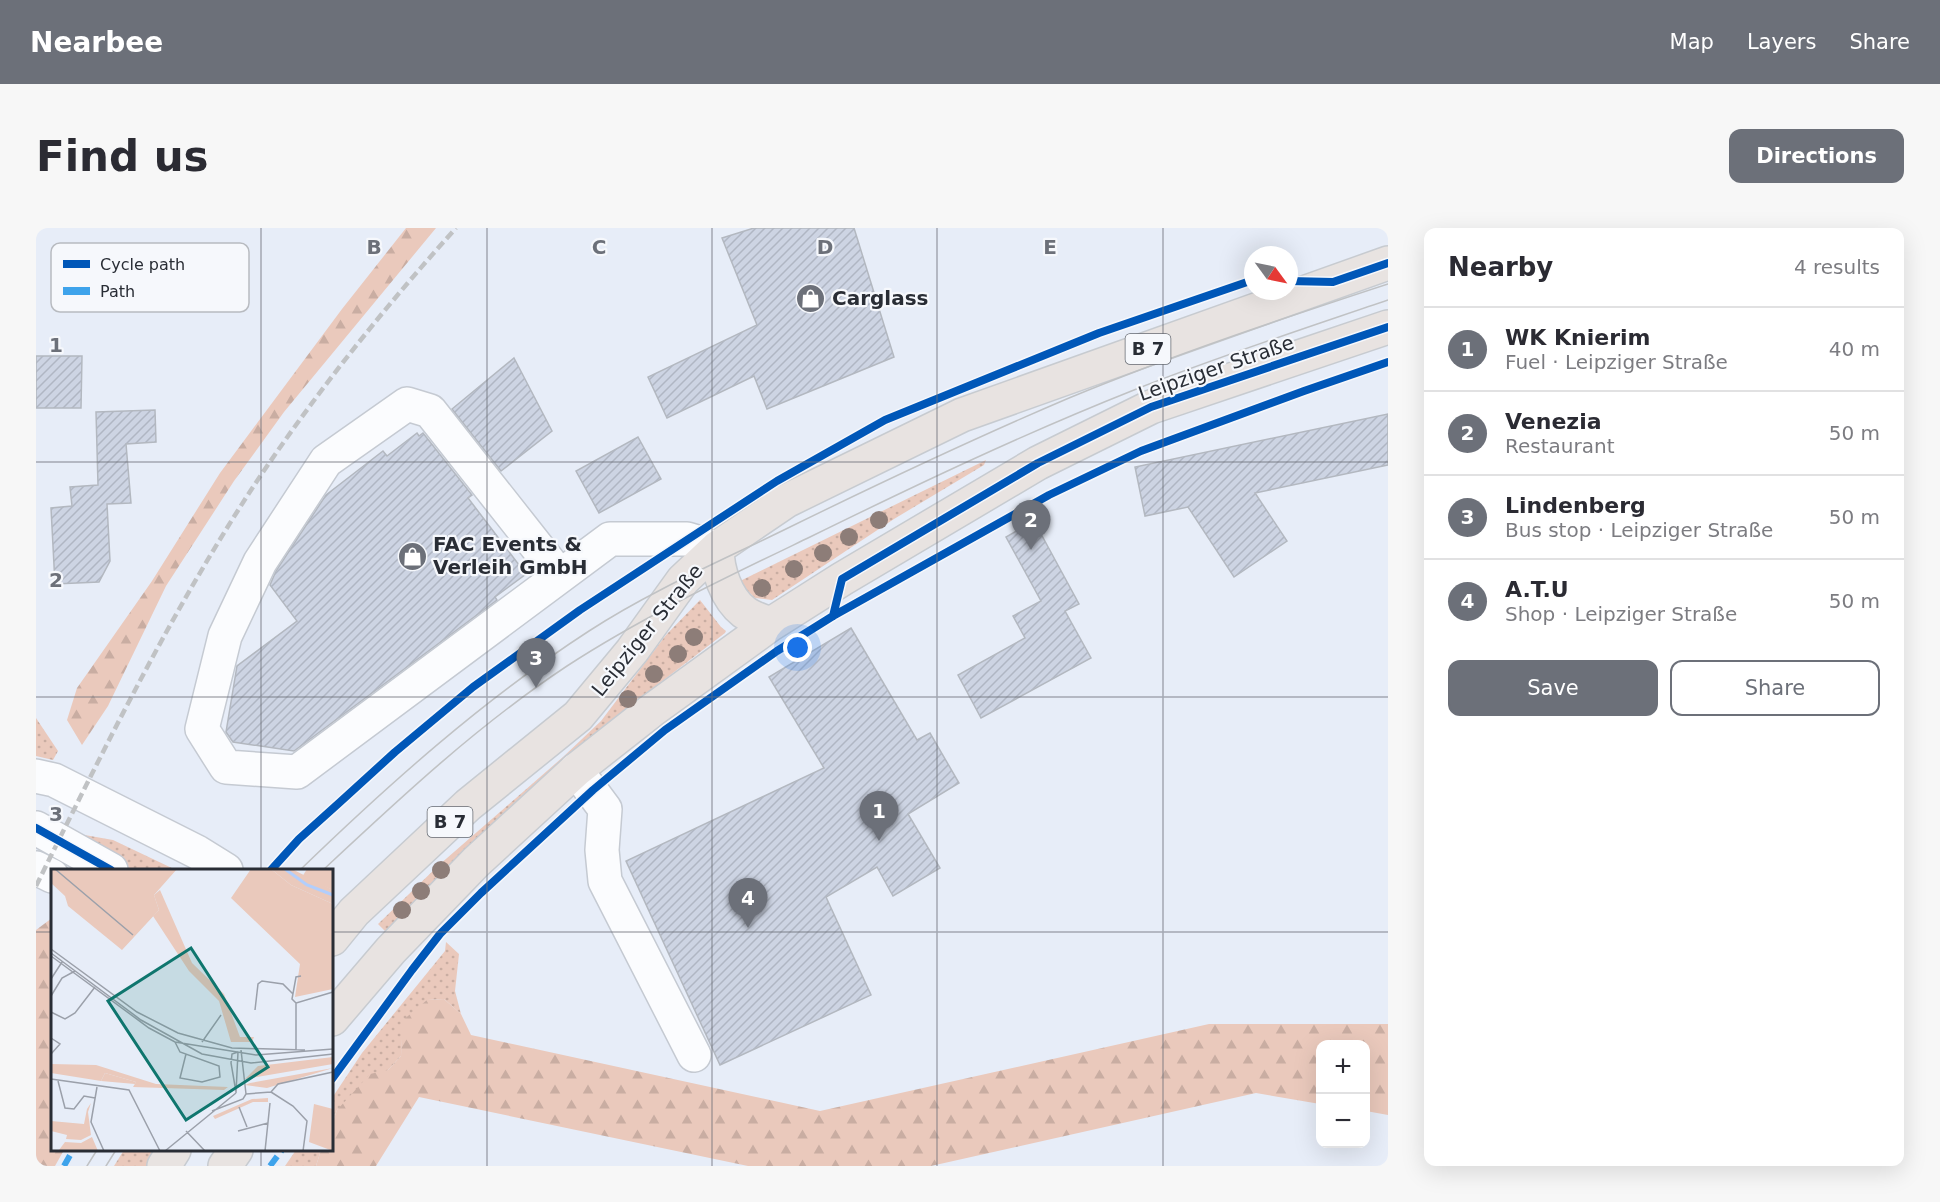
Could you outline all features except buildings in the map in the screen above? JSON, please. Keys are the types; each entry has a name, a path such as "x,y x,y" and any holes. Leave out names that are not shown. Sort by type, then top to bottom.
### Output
{"main road":[{"name":"Leipziger Straße","path":"333,938 354,912 468,805 578,716 632,651 683,579 717,548 786,501 962,415 1388,263"},
{"name":"Leipziger Straße","path":"333,1018 391,950 476,862 576,770 651,711 771,624 842,579 1038,463 1151,406 1388,327"},
{"path":"717,548 717,563 730,597 745,613 771,624"},
{"path":"164,1166 173,1151"},
{"path":"225,1166 236,1151"}],"street":[{"path":"560,576 430,411 406,404 326,461 260,562 225,636 202,729 226,767 297,772 610,539 687,539 717,548"},
{"path":"576,770 605,808 602,850 604,881 694,1055"},
{"path":"36,776 54,780 197,852 224,869"},
{"path":"36,828 109,869"},
{"path":"36,868 51,876"}],"green space":[{"path":"406,228 436,228 284,412 234,481 166,586 108,706 82,745 67,720 77,688 152,581 220,473 342,309"},
{"path":"986,460 984,465 894,519 772,600 755,598 738,582"},
{"path":"700,600 726,631 725,633 605,725 493,824 389,935 378,924 439,865 601,721 666,635"},
{"path":"36,718 58,751 53,760 36,756"},
{"path":"79,834 113,840 174,869 130,869 75,841"},
{"path":"51,919 51,1151 63,1151 55,1166 36,1166 36,930"},
{"path":"446,942 459,954 455,991 461,1014 444,999 428,1000 403,1021 401,1056 388,1070 337,1110 333,1121 333,1096 362,1053 445,951"},
{"path":"444,999 461,1014 471,1035 820,1111 1209,1024 1388,1024 1388,1115 1370,1112 1370,1040 1316,1040 1316,1103 1256,1093 931,1166 748,1166 419,1097 376,1166 316,1166 321,1151 333,1151 333,1121 337,1110 370,1074 388,1070 401,1056 402,1021 427,1000"},
{"path":"123,1151 157,1151 147,1166 114,1166"},
{"path":"295,1151 321,1151 316,1166 285,1166"}],"tram line":[{"path":"301,869 403,774 475,714 550,657 638,602 894,477 1069,398 1187,352 1388,284"},
{"path":"324,869 411,789 502,713 567,666 656,614 890,498 1051,424 1197,366 1388,300"},
{"path":"87,1166 96,1151"},
{"path":"106,1166 115,1151"}],"railway":[{"path":"36,886 113,732 224,532 301,417 402,290 456,228"}],"marked path":[{"path":"64,1166 72,1151"},
{"path":"270,1166 281,1151"}],"cycle path":[{"path":"1298,281 1333,282 1388,263"},
{"path":"272,869 299,839 395,752 473,687 580,610 777,481 885,420 1099,333 1244,283"},
{"path":"833,616 842,579 1038,463 1151,407 1388,327"},
{"path":"333,1078 440,934 481,893 593,790 665,730 777,651 833,616 1049,495 1141,451 1388,362"},
{"path":"36,828 109,869"}],"place":[{"name":"Carglass","path":"811,298"},
{"name":"Venezia","path":"1031,550"},
{"name":"FAC Events & Verleih GmbH","path":"412,556"},
{"name":"Lindenberg","path":"536,688"},
{"name":"WK Knierim","path":"879,841"},
{"name":"A.T.U","path":"748,928"}]}
